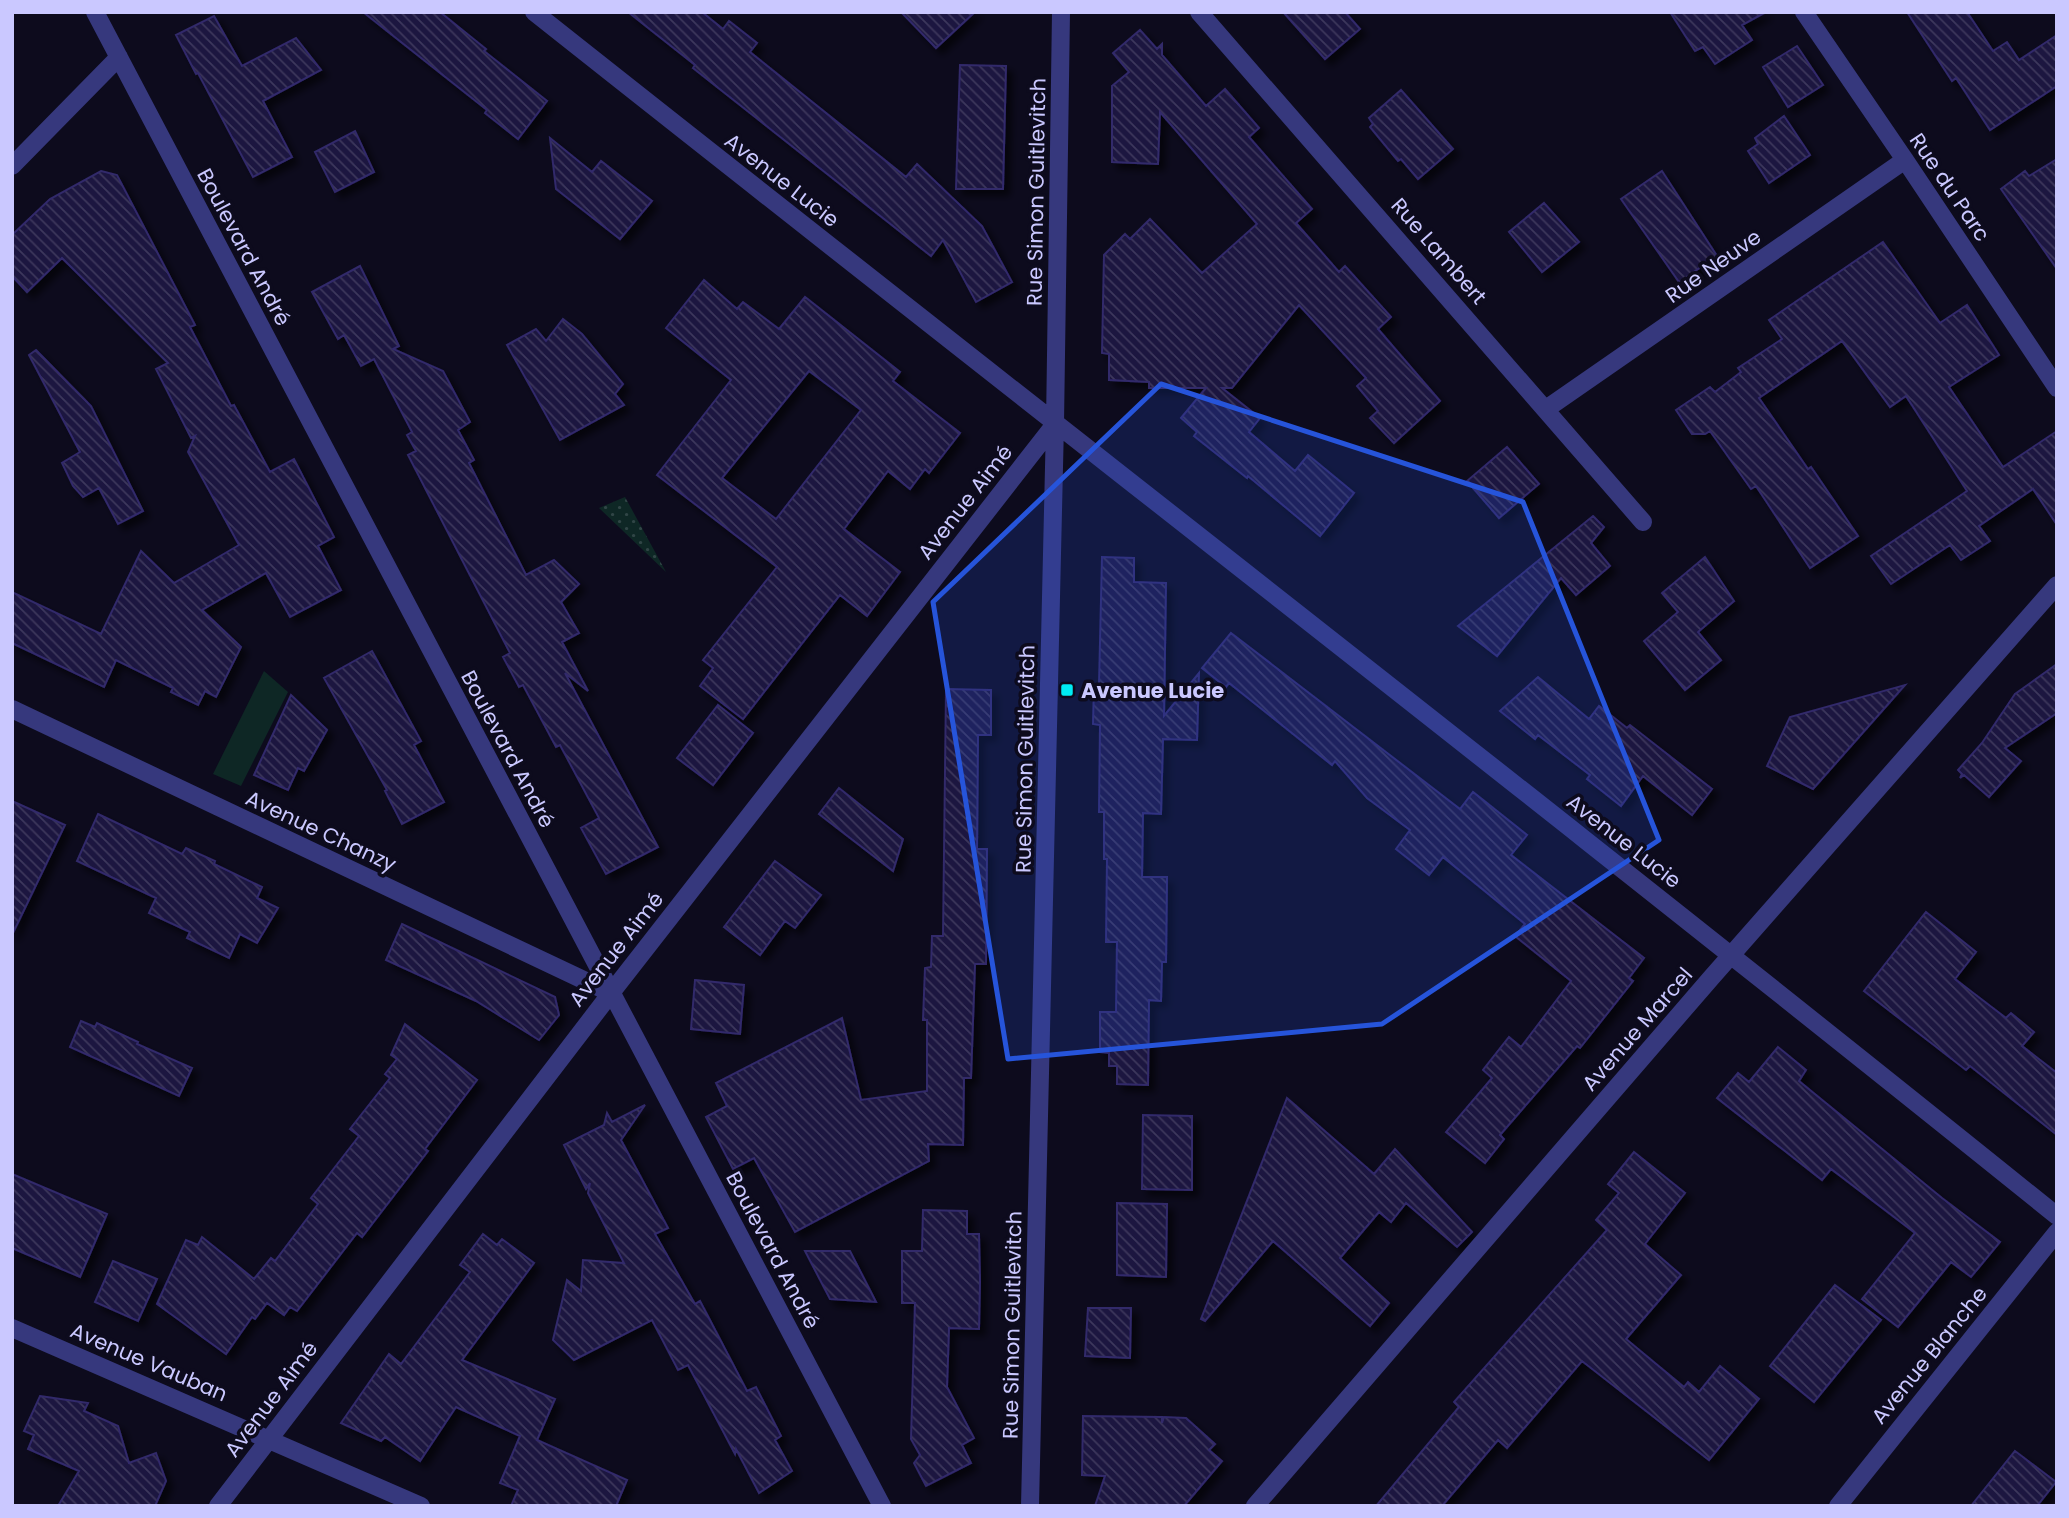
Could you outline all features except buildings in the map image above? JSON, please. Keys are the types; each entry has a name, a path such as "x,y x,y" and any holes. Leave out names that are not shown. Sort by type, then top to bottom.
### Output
{"street":[{"name":"Boulevard André","path":"95,12 882,1506"},
{"name":"Avenue Lucie","path":"534,12 1732,954 2057,1216"},
{"name":"Rue Simon Guitlevitch","path":"1030,1506 1055,424 1061,12"},
{"name":"Rue Lambert","path":"1199,12 1643,522"},
{"name":"Rue du Parc","path":"1804,12 2057,388"},
{"path":"12,166 119,57"},
{"name":"Rue Neuve","path":"1546,409 1905,160"},
{"name":"Avenue Aimé","path":"218,1506 611,993 1055,424"},
{"name":"Avenue Marcel","path":"1255,1506 1732,954 2057,585"},
{"name":"Avenue Chanzy","path":"12,709 611,993"},
{"name":"Avenue Blanche","path":"1838,1506 2057,1233"},
{"name":"Avenue Vauban","path":"12,1328 421,1506"}],"highlighted area":[{"path":"1161,384 1523,502 1659,840 1382,1024 1008,1059 933,602"}],"green space":[{"path":"625,497 666,572 599,508"},
{"path":"264,671 288,692 241,786 213,774"}],"place":[{"name":"Avenue Lucie","path":"1067,690"}]}
